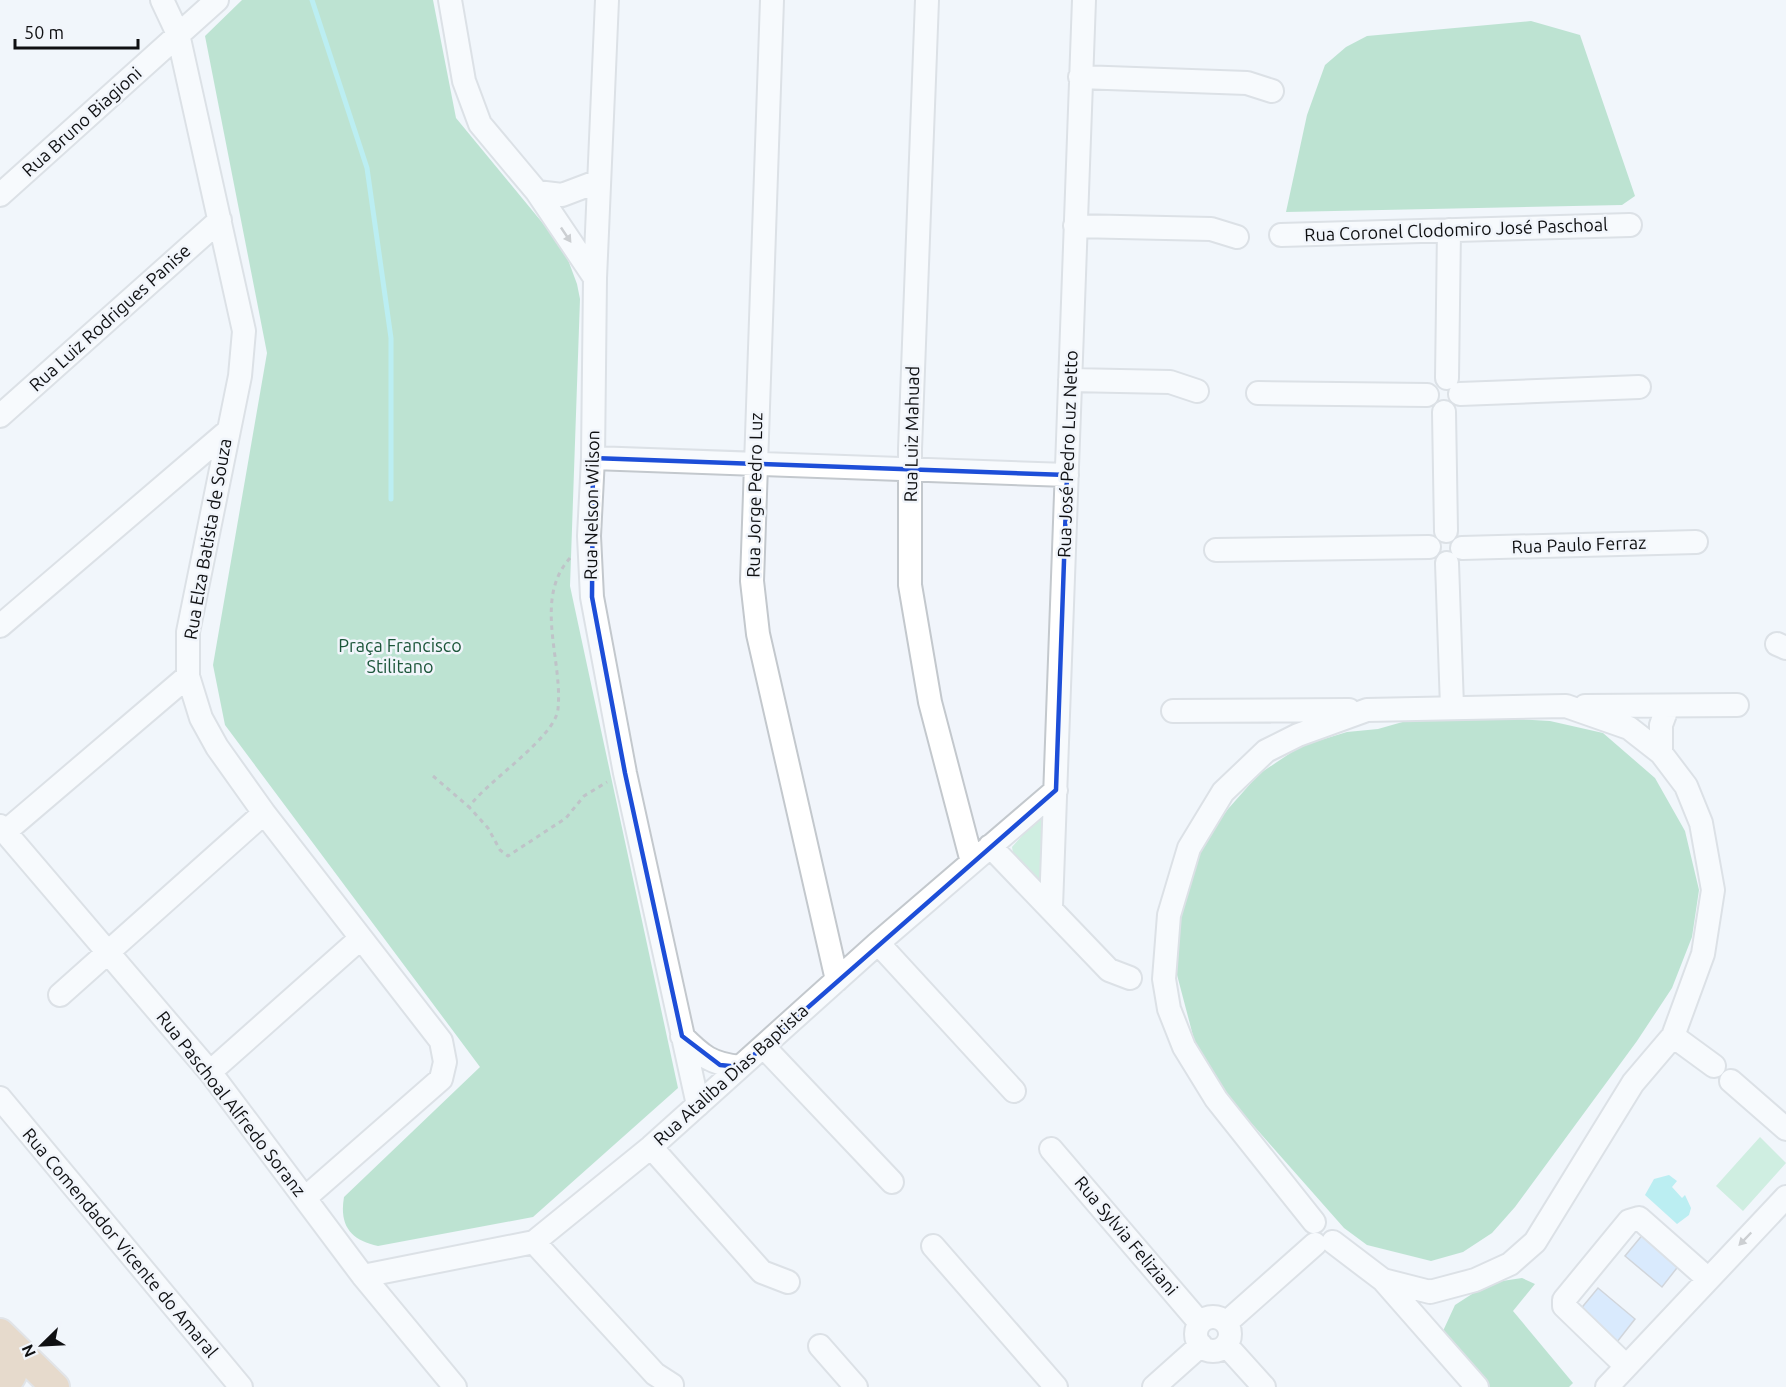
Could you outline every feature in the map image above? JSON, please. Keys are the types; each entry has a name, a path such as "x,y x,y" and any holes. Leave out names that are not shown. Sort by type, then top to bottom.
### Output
{"main road":[{"path":"0,1387 10,1381 15,1372 4,1338"},
{"path":"4,1338 55,1387"}],"street":[{"name":"Rua Elza Batista de Souza","path":"162,0 178,34 244,332 240,376 188,632 188,676 206,728 264,813 441,1041 445,1062 441,1079 305,1198"},
{"name":"Rua Bruno Biagioni","path":"0,195 217,0"},
{"path":"450,0 464,81 480,124 537,192 595,278"},
{"name":"Rua Nelson Wilson","path":"607,0 595,278 593,458 589,536 592,597 625,773 698,1105"},
{"name":"Rua Jorge Pedro Luz","path":"772,0 754,462 752,581 758,634 837,980"},
{"name":"Rua Luiz Mahuad","path":"927,0 910,469 910,585 930,702 972,862"},
{"name":"Rua José Pedro Luz Netto","path":"1051,907 1083,0"},
{"path":"1080,77 1247,83 1272,91"},
{"path":"537,192 562,195 598,181"},
{"name":"Rua Luiz Rodrigues Panise","path":"0,416 220,220"},
{"name":"Rua Coronel Clodomiro José Paschoal","path":"1281,235 1630,225"},
{"path":"1075,226 1211,229 1237,237"},
{"path":"1444,412 1458,405 1454,386 1449,230"},
{"path":"1070,380 1170,382 1197,391"},
{"path":"1427,395 1433,384 1639,387"},
{"path":"1258,393 1427,395"},
{"path":"1427,395 1433,407 1444,412"},
{"path":"1444,412 1446,531"},
{"path":"0,626 228,431"},
{"path":"593,458 1067,475"},
{"path":"1452,707 1456,534 1446,531 1433,537 1429,547 1432,557 1454,556"},
{"name":"Rua Paulo Ferraz","path":"1454,556 1696,542"},
{"path":"1216,550 1429,547"},
{"path":"3,829 188,676"},
{"path":"1173,711 1737,705"},
{"path":"1383,1280 1430,1292 1475,1280 1510,1264 1535,1242 1634,1083 1673,1036 1703,954 1713,890 1701,823 1686,786 1661,753 1629,728 1566,706"},
{"path":"1661,753 1661,725 1668,706"},
{"path":"1154,1387 1200,1334 1215,1351 1226,1334 1324,1243 1336,1235 1334,1225 1324,1219 1314,1222 1216,1099 1184,1047 1169,1009 1164,980 1169,915 1189,848 1223,792 1266,751 1298,735 1367,710"},
{"name":"Rua Ataliba Dias Baptista","path":"363,1276 534,1242 651,1147 878,943 1056,790"},
{"path":"60,995 264,813"},
{"name":"Rua Paschoal Alfredo Soranz","path":"3,829 210,1072 363,1276 455,1387"},
{"path":"990,846 1051,907 1108,970 1130,978"},
{"path":"210,1072 361,938"},
{"path":"878,943 1014,1091"},
{"path":"682,1036 703,1057 720,1065 740,1067"},
{"path":"1673,1036 1713,1066"},
{"path":"764,1047 892,1182"},
{"path":"1731,1081 1786,1129"},
{"name":"Rua Comendador Vicente do Amaral","path":"0,1098 241,1387"},
{"path":"651,1147 762,1272 788,1282"},
{"name":"Rua Sylvia Feliziani","path":"1052,1149 1200,1334"},
{"path":"1607,1387 1707,1278 1786,1197"},
{"path":"1626,1366 1564,1306 1564,1300 1629,1221 1639,1218 1707,1278"},
{"path":"534,1242 655,1374 672,1385"},
{"path":"1324,1243 1383,1280 1477,1387"},
{"path":"933,1246 1056,1387"},
{"path":"1420,1322 1430,1292"},
{"path":"1226,1334 1264,1387"},
{"path":"820,1346 856,1387"}],"path":[{"path":"469,807 554,721 558,711 558,677 551,607 559,570 589,536"},
{"path":"433,776 469,807 488,828 500,850 508,856 566,818 584,796 625,773"}],"highlighted area":[{"path":"593,458 1067,475 1056,790 740,1067 720,1065 682,1036 625,773 592,597"}],"green space":[{"name":"Praça Francisco Stilitano","path":"242,0 433,0 456,118 564,249 580,299 570,586 678,1088 533,1217 378,1246 361,1240 349,1230 343,1216 344,1197 480,1067 225,725 213,665 267,353 205,36"},
{"path":"1531,21 1580,35 1635,196 1622,205 1286,212 1307,115 1325,65 1346,47 1367,36"},
{"path":"1500,718 1550,721 1603,733 1655,778 1685,831 1699,890 1692,937 1672,988 1637,1041 1515,1207 1492,1233 1463,1252 1431,1261 1367,1245 1344,1228 1215,1082 1196,1047 1176,971 1177,931 1185,889 1200,846 1259,774 1301,746 1347,732 1378,729 1406,721"},
{"path":"1044,811 1041,884 1013,853 1012,847"},
{"path":"1760,1137 1786,1163 1743,1211 1716,1186"},
{"path":"1522,1278 1535,1284 1513,1311 1573,1383 1569,1387 1480,1387 1451,1357 1443,1331 1455,1305 1489,1283"}],"water":[{"path":"1669,1175 1677,1181 1672,1187 1682,1198 1685,1195 1691,1208 1689,1215 1677,1224 1645,1195 1654,1179"}],"building":[{"path":"1644,1233 1680,1264 1662,1287 1625,1256"},
{"path":"1598,1288 1635,1319 1617,1342 1579,1311"}],"waterway":[{"path":"312,0 367,168 391,338 391,499"}]}
